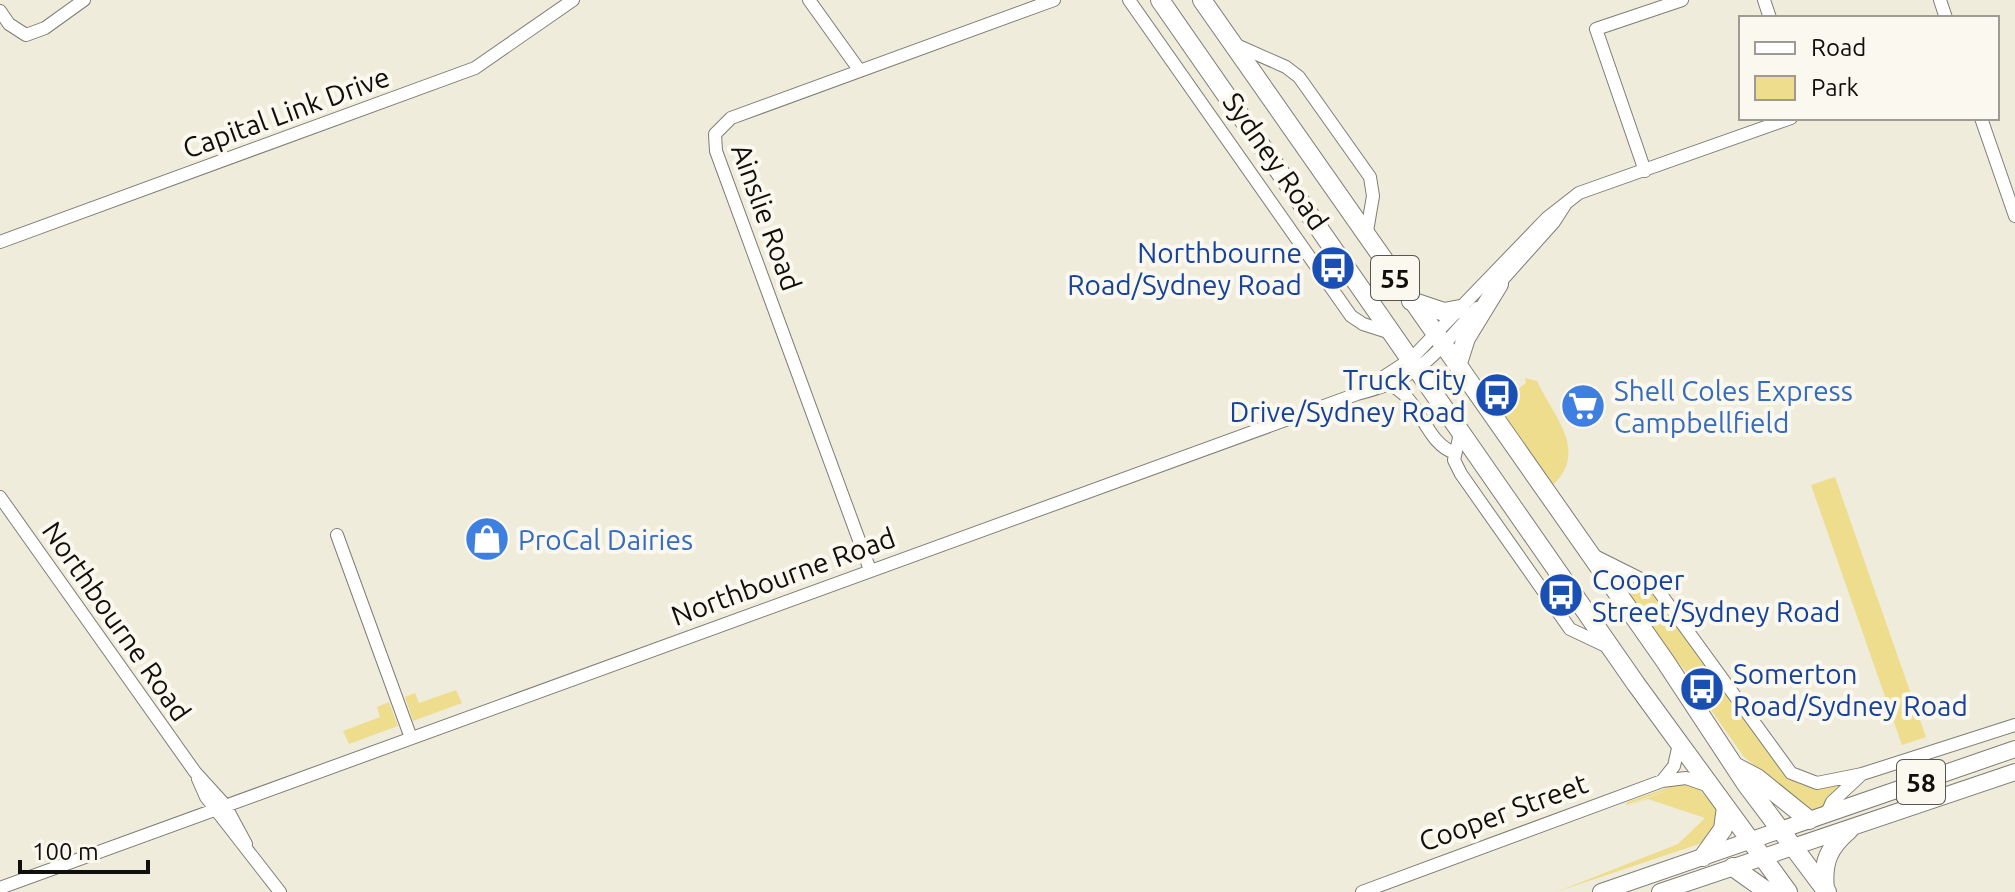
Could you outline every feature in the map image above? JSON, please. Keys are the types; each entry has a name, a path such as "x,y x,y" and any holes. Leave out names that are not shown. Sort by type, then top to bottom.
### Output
{"highway":[{"name":"Sydney Road","path":"1160,0 1611,648 1751,841"},
{"name":"Sydney Road","path":"1202,0 1438,340 1458,363 1780,831"},
{"path":"1458,363 1466,338 1499,284"},
{"path":"1411,301 1444,312 1460,309"},
{"path":"1733,766 1817,817"},
{"path":"1703,857 1723,829 1726,807"},
{"path":"1826,890 1823,870 1827,856 1834,843 1849,830"},
{"name":"55","path":"1780,831 1826,890"},
{"name":"55","path":"1751,841 1788,892"},
{"path":"1733,867 1768,892"}],"main road":[{"name":"58","path":"1601,892 2015,749"},
{"name":"58","path":"1660,892 2015,772"}],"street":[{"path":"0,11 9,24 26,35 45,28 84,0"},
{"name":"Capital Link Drive","path":"0,242 467,72 573,0"},
{"path":"809,0 860,71"},
{"name":"Ainslie Road","path":"870,570 714,139 721,125 731,118 1054,0"},
{"name":"Sydney Road","path":"1129,0 1351,316 1363,324 1394,334"},
{"path":"1645,171 1596,29 1682,0"},
{"name":"Sydney Road","path":"1231,43 1292,70 1370,177 1373,196 1366,237"},
{"path":"1438,340 1460,309 1547,218 1579,193 1785,120"},
{"path":"1982,120 2015,216"},
{"path":"1415,364 1499,284 1554,222 1565,205"},
{"name":"Northbourne Road","path":"1357,394 1415,364"},
{"name":"Northbourne Road","path":"0,888 870,570 1389,385 1415,364"},
{"name":"Sydney Road","path":"1389,385 1406,395 1444,448 1455,453 1456,466 1570,629 1611,648"},
{"path":"1455,453 1461,429"},
{"name":"Northbourne Road","path":"0,497 220,807"},
{"path":"337,535 411,738"},
{"name":"Sydney Road","path":"1590,554 1655,586 1791,773 1817,783 1862,774 2015,725"},
{"path":"1662,781 1674,766 1679,744"},
{"path":"1817,817 1862,774"},
{"name":"Cooper Street","path":"1362,892 1662,781 1686,778 1712,788"},
{"path":"220,807 280,892"}],"shaded area":[{"path":"0,0 2015,0 2015,892 0,892"}],"green space":[{"path":"1525,378 1537,381 1559,420 1568,446 1568,459 1563,472 1553,485 1507,419 1500,402 1526,383"},
{"path":"1835,477 1926,737 1902,745 1811,485"},
{"path":"1610,567 1651,588 1782,772 1799,784 1814,787 1848,780 1824,807 1813,812 1744,757 1711,710 1702,690 1674,658"},
{"path":"456,690 462,703 413,721 405,697 415,693 419,703"},
{"path":"389,702 398,726 349,744 343,731 380,717 377,707"},
{"path":"1683,782 1698,788 1723,816 1707,840 1556,892 1678,844 1705,818 1648,799 1625,807 1671,789 1626,805 1627,802"}],"place":[{"name":"Northbourne Road/Sydney Road","path":"1333,268"},
{"name":"Truck City Drive/Sydney Road","path":"1497,395"},
{"name":"Shell Coles Express Campbellfield","path":"1583,406"},
{"name":"ProCal Dairies","path":"487,539"},
{"name":"Cooper Street/Sydney Road","path":"1561,595"},
{"name":"Somerton Road/Sydney Road","path":"1702,689"}]}
